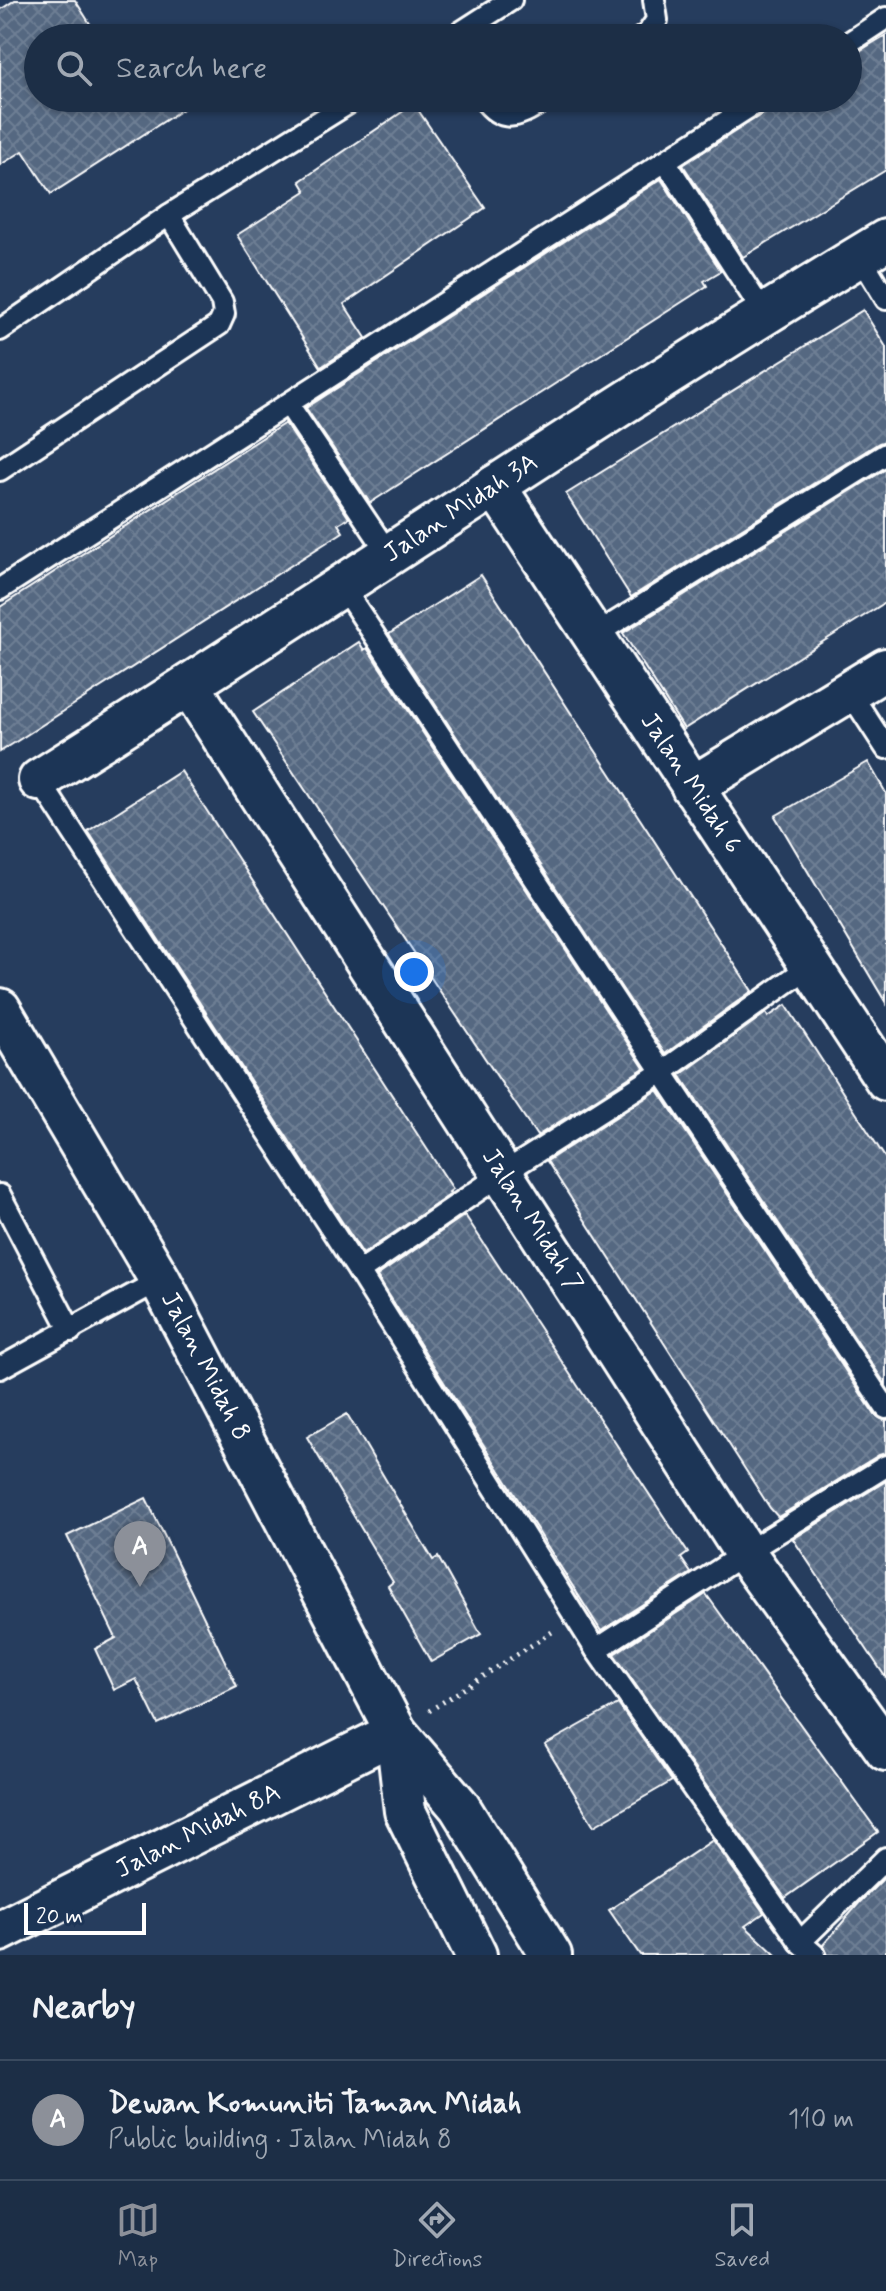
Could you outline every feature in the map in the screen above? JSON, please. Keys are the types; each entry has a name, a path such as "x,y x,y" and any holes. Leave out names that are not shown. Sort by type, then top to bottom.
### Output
{"street":[{"name":"Jalan Midah 3A","path":"39,780 495,486 873,248"},
{"name":"Jalan Midah 6","path":"495,486 886,1080"},
{"path":"692,787 886,669"},
{"name":"Jalan Midah 7","path":"189,685 745,1553 886,1750"},
{"name":"Jalan Midah 8","path":"0,1009 160,1280 396,1732 459,1806 551,1955"},
{"name":"Jalan Midah 8","path":"396,1732 405,1811 476,1955"},
{"name":"Jalan Midah 8A","path":"0,1931 396,1732"}],"lane":[{"path":"474,24 511,0"},
{"path":"654,0 657,20 654,24"},
{"path":"862,34 886,18"},
{"path":"0,330 169,215 335,112"},
{"path":"494,112 506,117 527,112"},
{"path":"0,589 741,112"},
{"path":"665,161 765,315"},
{"path":"0,470 219,325 224,314 222,302 169,215"},
{"path":"873,248 886,299"},
{"path":"288,404 390,556"},
{"path":"593,636 886,454"},
{"path":"342,586 886,1408"},
{"path":"849,691 886,748"},
{"path":"39,780 359,1272 596,1650 808,1948 886,1858"},
{"path":"359,1272 502,1174 662,1072 810,966"},
{"path":"0,1195 71,1331"},
{"path":"0,1368 160,1280"},
{"path":"596,1650 886,1466"}],"path":[{"path":"396,1732 577,1617"}],"building":[{"path":"15,0 75,0 90,24 24,24 24,112 178,112 51,194 23,151 0,165 0,10"},
{"path":"886,35 886,170 743,257 683,165 765,112 862,112 862,50"},
{"path":"402,112 419,112 485,208 344,304 366,338 321,367 237,235 306,191 300,181"},
{"path":"661,179 721,271 704,281 707,286 370,503 306,408"},
{"path":"863,310 886,347 886,441 631,597 566,494"},
{"path":"285,423 349,518 338,524 343,532 0,752 0,607"},
{"path":"886,469 886,602 684,729 623,633"},
{"path":"481,575 752,991 665,1054 389,634"},
{"path":"359,642 364,650 367,648 644,1068 537,1136 253,712"},
{"path":"868,762 886,793 886,1003 775,816"},
{"path":"181,771 453,1189 449,1192 451,1194 363,1254 88,831"},
{"path":"786,1005 886,1159 886,1385 680,1075 766,1013 768,1017"},
{"path":"658,1090 875,1415 886,1421 886,1453 778,1517 547,1161"},
{"path":"465,1215 688,1553 681,1558 691,1573 601,1631 377,1276"},
{"path":"347,1414 433,1560 438,1557 481,1634 431,1662 388,1586 393,1582 307,1437"},
{"path":"886,1481 886,1678 793,1539"},
{"path":"146,1498 237,1686 158,1724 136,1679 114,1690 95,1649 116,1638 67,1536"},
{"path":"706,1594 878,1832 785,1898 614,1654"},
{"path":"618,1704 672,1781 594,1826 545,1745"},
{"path":"713,1840 764,1913 745,1926 776,1955 640,1955 609,1910"},
{"path":"886,1876 886,1955 828,1955 823,1945"}],"place":[{"name":"Dewan Komuniti Taman Midah","path":"140,1587"}]}
